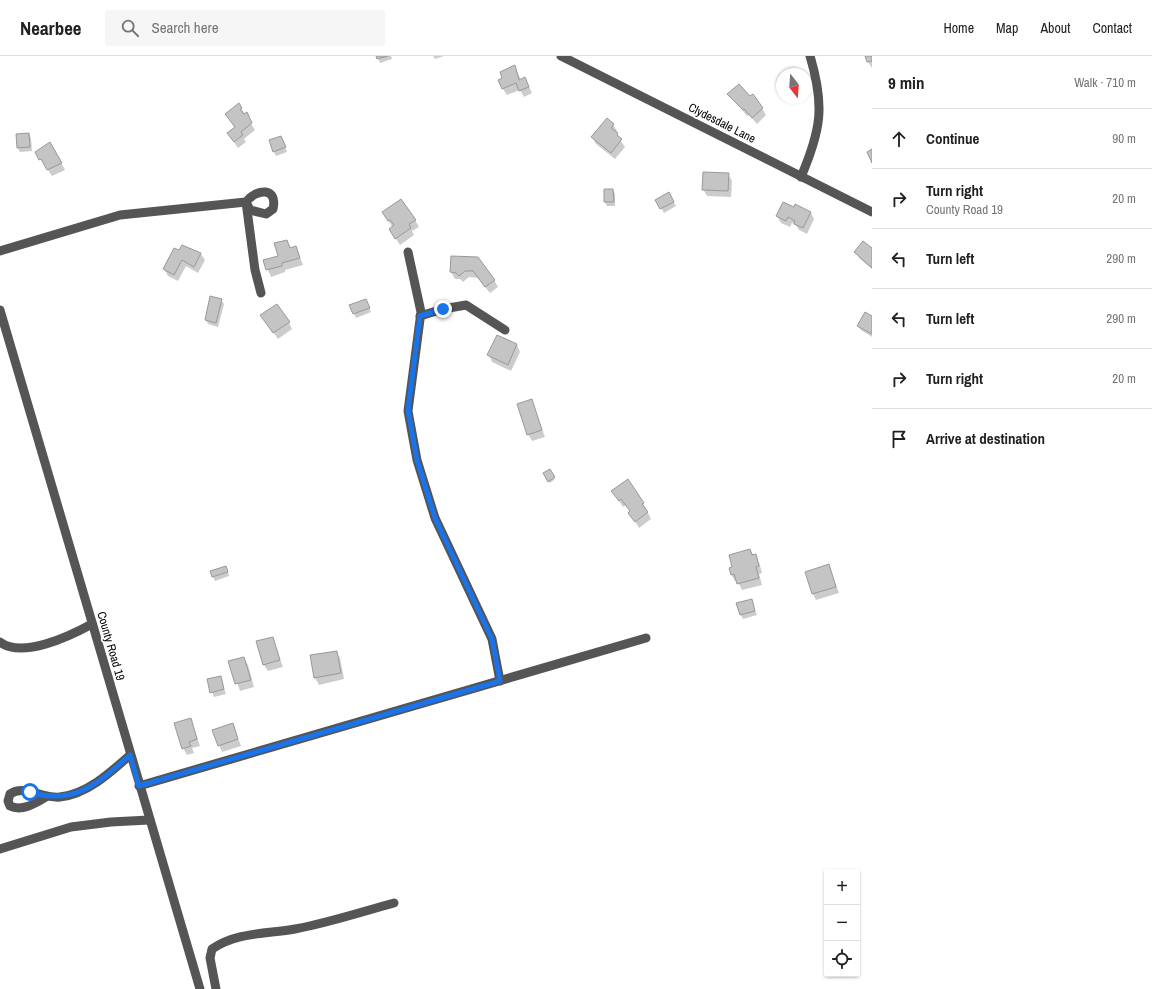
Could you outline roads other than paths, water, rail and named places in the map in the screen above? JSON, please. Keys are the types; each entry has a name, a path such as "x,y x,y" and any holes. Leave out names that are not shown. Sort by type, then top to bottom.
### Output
{"street":[{"name":"Clydesdale Lane","path":"561,56 872,212"},
{"path":"801,177 812,150 819,121 819,93 810,56"},
{"path":"0,251 120,215 246,202 255,270 261,293"},
{"path":"408,252 420,316 408,410 417,460 435,518 492,639 500,681"},
{"path":"420,316 443,309 466,305 505,330"},
{"name":"County Road 19","path":"0,310 200,989"},
{"path":"0,642 6,647 31,647 73,634 92,624"},
{"path":"139,786 646,638"},
{"path":"46,797 60,798 84,790 113,770 130,755"},
{"path":"0,849 71,827 111,822 149,820"},
{"path":"216,989 210,958 212,949 225,941 254,934 295,929 394,903"}]}
